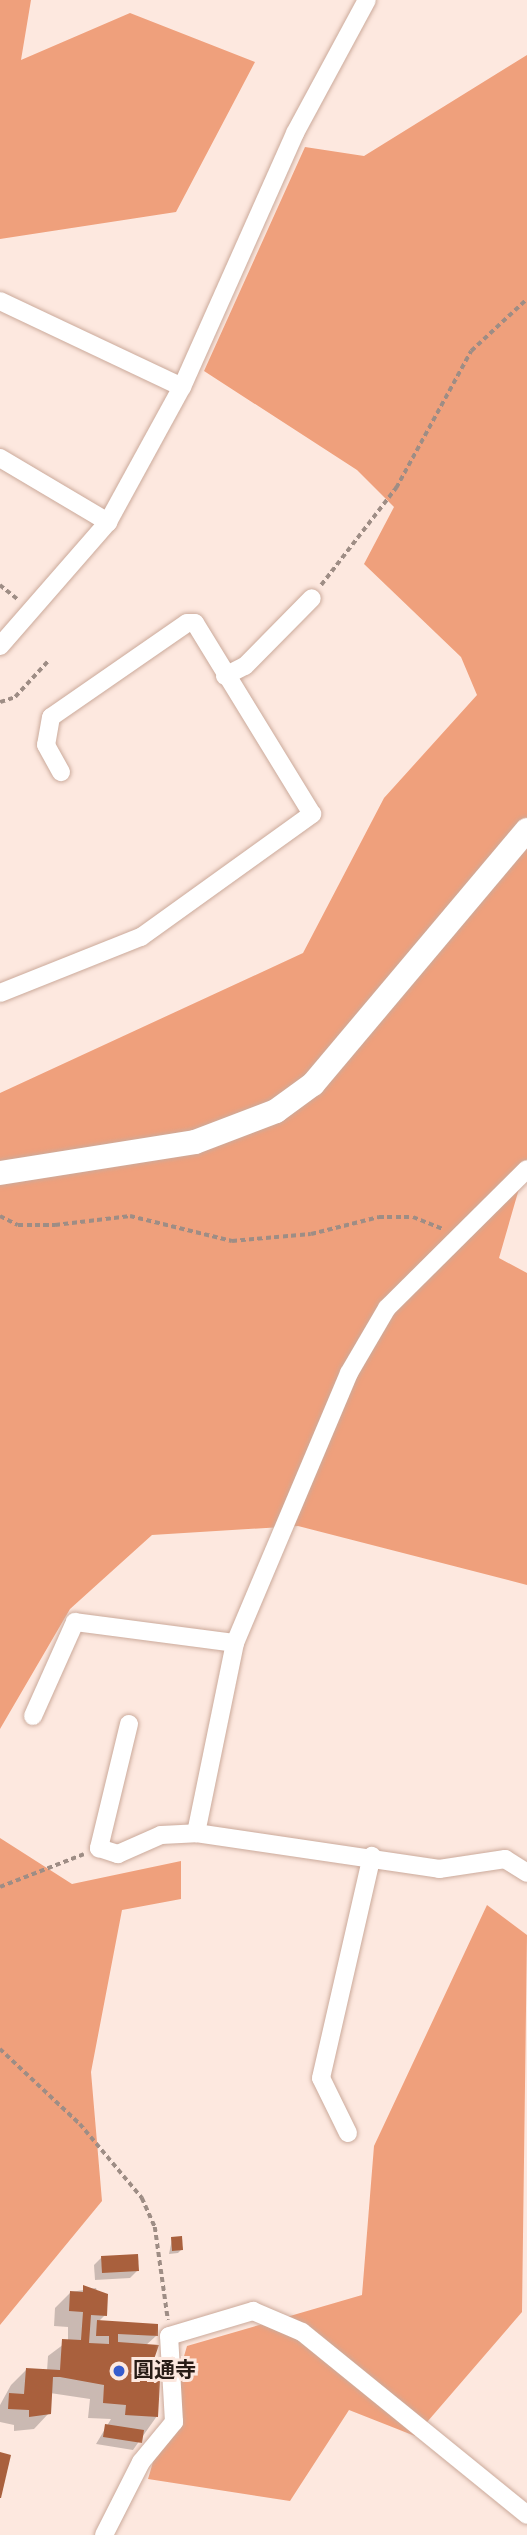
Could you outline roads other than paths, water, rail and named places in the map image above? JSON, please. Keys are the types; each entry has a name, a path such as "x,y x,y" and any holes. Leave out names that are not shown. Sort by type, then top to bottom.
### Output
{"street":[{"path":"0,646 108,522 182,387 295,133 367,0"},
{"path":"0,301 182,387"},
{"path":"0,458 108,522"},
{"path":"225,676 245,666 312,598"},
{"path":"0,993 141,937 312,814 225,676 195,623 187,623 51,717 46,745 61,772"},
{"path":"0,1173 195,1142 276,1111 313,1084 527,830"},
{"path":"196,1833 235,1643 369,1334 455,1240 527,1169"},
{"path":"33,1716 75,1622 235,1643"},
{"path":"129,1724 99,1848 118,1854 161,1835 196,1833 372,1856 439,1869 505,1859 527,1873"},
{"path":"348,2133 321,2078 372,1856"},
{"path":"104,2535 141,2462 174,2422 169,2336 253,2311 302,2332 527,2515"}],"place":[{"name":"圓通寺","path":"119,2371"}]}
